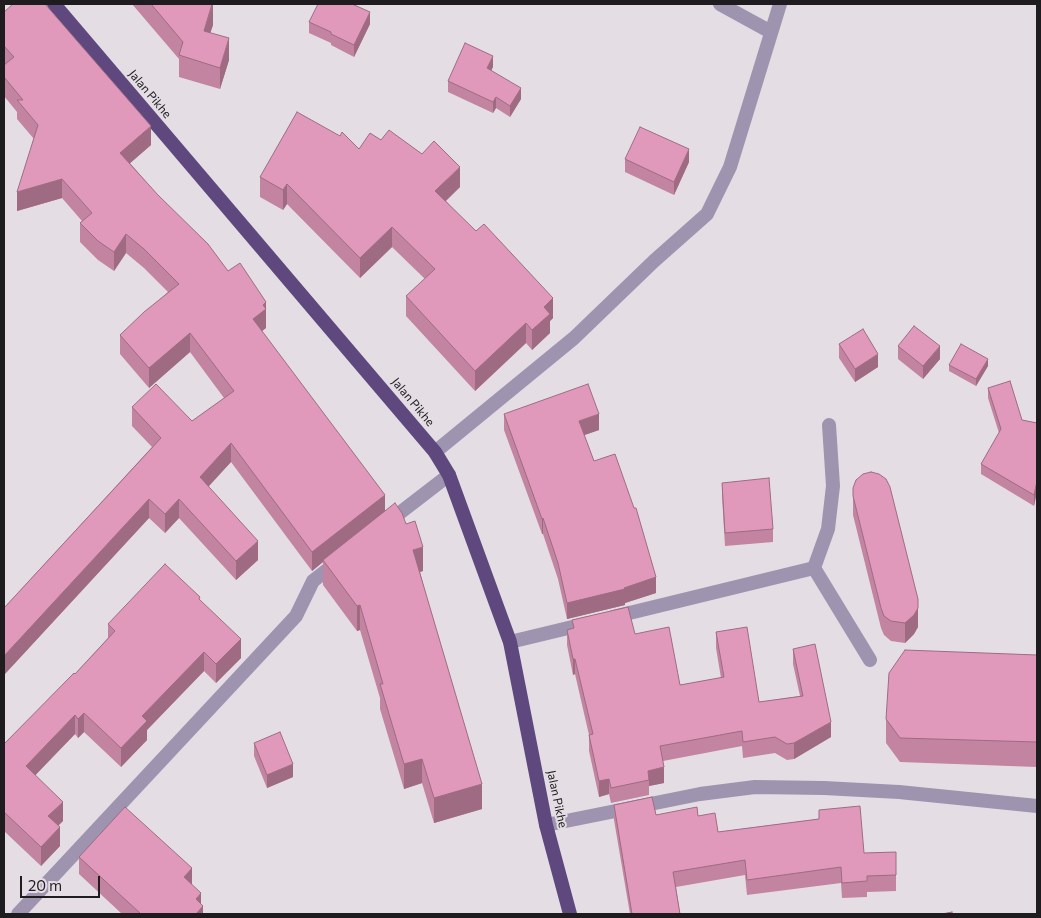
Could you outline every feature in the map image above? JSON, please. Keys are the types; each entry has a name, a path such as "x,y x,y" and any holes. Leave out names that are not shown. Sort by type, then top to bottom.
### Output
{"highway":[{"name":"Jalan Pikhe","path":"54,4 435,452 449,475 510,642 546,825 570,914"}],"street":[{"path":"720,4 771,32"},
{"path":"435,452 574,338 654,261 707,214 730,167 780,4"},
{"path":"814,568 828,529 833,486 829,425"},
{"path":"381,528 449,475"},
{"path":"18,914 296,616 314,581 344,557"},
{"path":"510,642 814,568"},
{"path":"814,568 870,660"},
{"path":"546,825 700,794 755,787 899,792 1037,806"}],"building":[{"path":"13,4 45,4 151,126 120,153 158,195 208,244 228,271 240,263 266,302 263,305 266,309 253,319 385,495 312,552 231,443 200,477 258,541 236,561 179,499 165,514 149,499 4,656 4,608 161,438 132,407 156,384 192,421 234,391 190,333 149,368 120,335 144,312 179,284 144,249 126,234 114,252 98,241 80,223 92,213 62,179 17,192 38,125 17,100 23,100 4,77 4,65 14,57 4,46 4,12"},
{"path":"151,4 212,4 204,31 229,38 220,68 179,55 183,42"},
{"path":"318,4 352,4 370,12 354,45 309,22"},
{"path":"465,43 493,56 487,68 521,88 510,106 496,97 493,102 448,81"},
{"path":"297,112 340,136 342,132 359,149 370,133 381,140 389,130 422,154 434,141 460,167 435,191 476,231 484,224 553,298 544,307 550,314 532,330 526,323 475,371 406,296 435,269 392,227 360,258 287,184 283,190 260,177"},
{"path":"640,127 689,149 674,182 625,159"},
{"path":"914,326 940,346 923,366 898,346"},
{"path":"863,329 878,354 855,369 839,344"},
{"path":"961,344 988,359 976,379 949,365"},
{"path":"1010,381 1022,420 1037,423 1037,481 1034,495 981,464 1001,429 988,388"},
{"path":"588,384 599,414 579,421 594,461 615,454 634,508 636,508 656,577 625,589 567,603 558,563 543,518 504,414"},
{"path":"871,472 879,474 886,479 890,487 918,599 918,608 914,615 905,623 891,621 884,616 853,496 856,480 863,474"},
{"path":"769,478 773,529 725,533 722,483"},
{"path":"395,503 402,513 406,524 415,521 423,547 413,550 482,784 434,798 422,759 404,764 380,684 383,684 360,605 357,606 323,560"},
{"path":"165,564 241,639 216,664 204,652 142,716 147,721 121,748 84,713 78,719 75,715 26,766 63,802 48,816 60,827 41,847 4,812 4,744 75,674 115,631 108,624"},
{"path":"628,607 635,634 669,627 680,685 724,677 716,632 747,627 759,702 803,696 793,649 815,644 831,722 794,743 787,744 775,737 743,742 742,731 660,746 664,767 648,771 649,780 611,788 609,779 599,781 589,735 593,734 567,630 574,628 572,620"},
{"path":"905,650 1037,655 1037,742 900,738 886,719 889,673"},
{"path":"280,732 293,764 267,775 254,743"},
{"path":"652,797 656,815 697,807 698,816 715,813 718,832 819,819 819,810 860,806 864,853 896,852 896,875 867,876 867,881 842,883 841,867 747,880 745,860 673,872 680,914 632,914 614,805"},
{"path":"125,807 192,868 184,877 201,893 196,899 203,906 196,914 141,914 79,857"}]}
